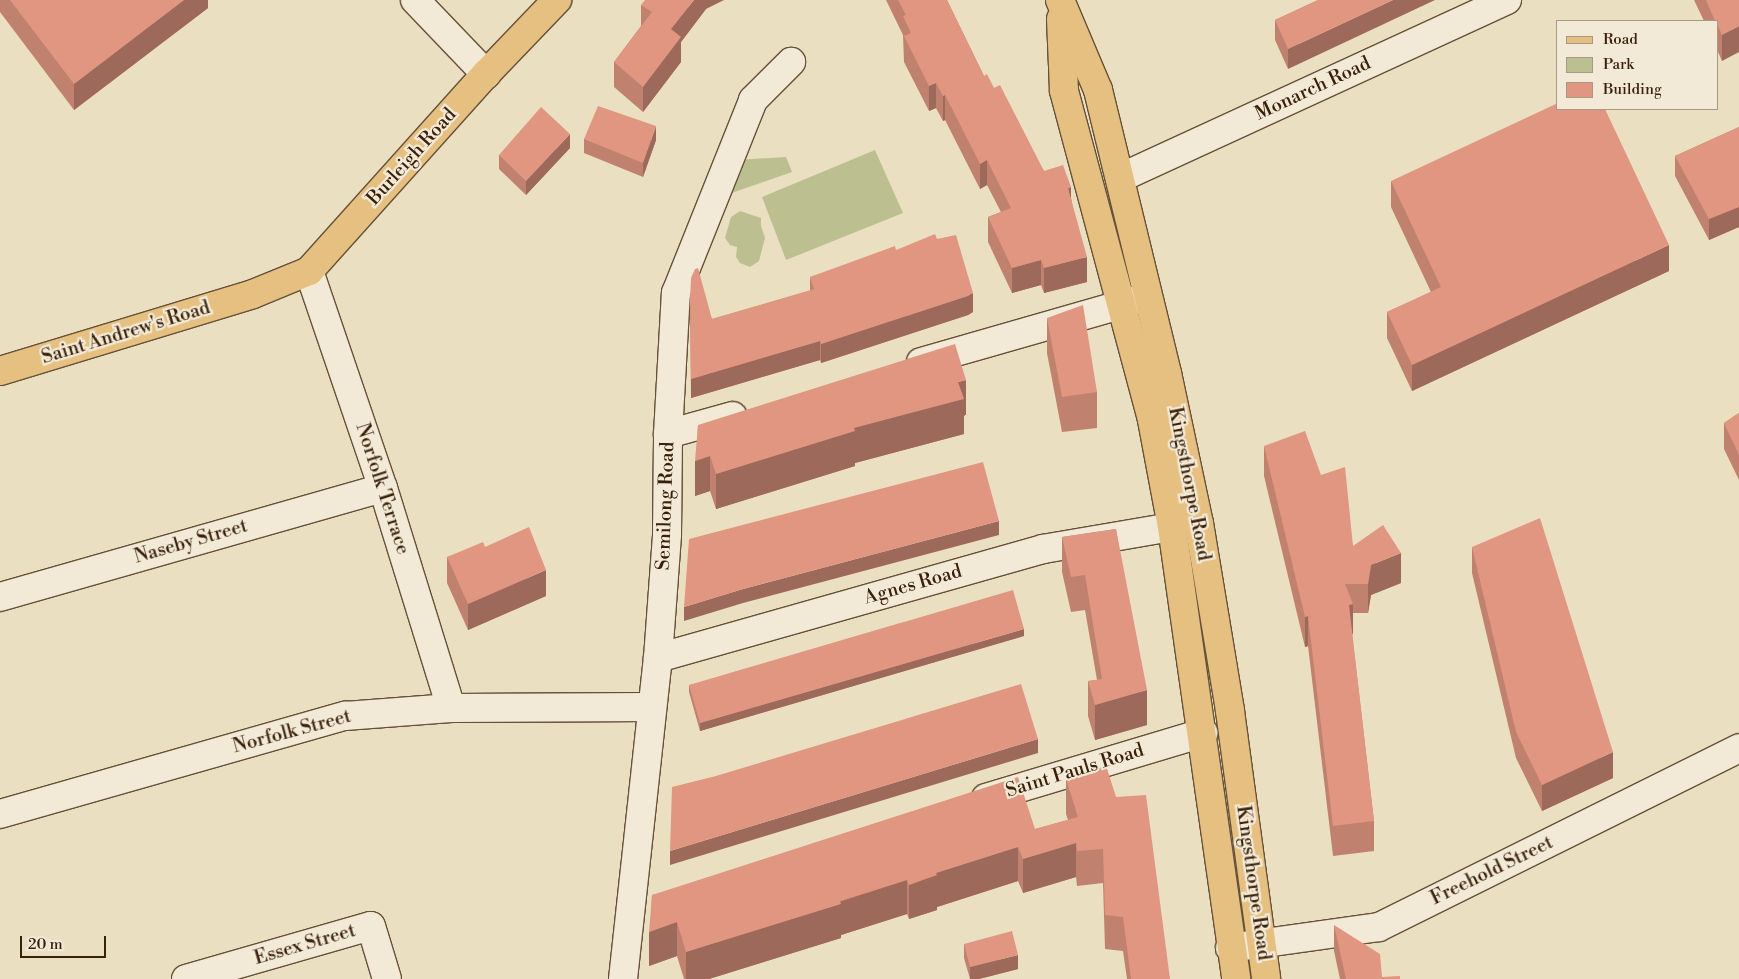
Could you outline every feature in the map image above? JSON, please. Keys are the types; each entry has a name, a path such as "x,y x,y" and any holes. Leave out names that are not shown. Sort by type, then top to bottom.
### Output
{"main road":[{"name":"Burleigh Road","path":"253,294 309,271 486,74 557,0"},
{"name":"Kingsthorpe Road","path":"1060,0 1098,90 1120,178 1152,420 1172,527 1203,733 1230,948 1236,979"},
{"name":"Kingsthorpe Road","path":"1060,0 1064,91 1136,301 1167,373 1199,523 1230,711 1266,979"},
{"name":"Saint Andrew's Road","path":"0,371 253,294"}],"street":[{"path":"415,0 486,74"},
{"name":"Monarch Road","path":"1120,178 1507,0"},
{"name":"Semilong Road","path":"623,979 658,658 667,534 668,434 676,294 753,100 791,62"},
{"name":"Norfolk Terrace","path":"309,271 383,488 451,708"},
{"path":"896,369 1136,301"},
{"path":"668,434 753,410"},
{"name":"Naseby Street","path":"0,597 383,488"},
{"name":"Agnes Road","path":"658,658 1043,548 1172,527"},
{"name":"Norfolk Street","path":"0,814 345,716 451,708 652,707"},
{"name":"Saint Pauls Road","path":"965,804 1203,733"},
{"name":"Freehold Street","path":"1230,948 1379,926 1739,748"},
{"path":"632,903 660,894"},
{"name":"Essex Street","path":"186,979 371,926 387,979"}],"green space":[{"path":"875,150 903,213 786,260 762,197"},
{"path":"786,157 792,172 723,196 736,160"},
{"path":"740,211 761,218 761,226 765,238 759,261 750,267 740,263 736,257 737,247 730,245 725,238 731,217"}],"building":[{"path":"10,0 184,0 74,84"},
{"path":"645,0 694,0 671,29 681,37 643,87 614,62 652,12 641,5"},
{"path":"898,0 947,0 984,76 987,74 994,88 1000,85 1044,171 1063,165 1071,187 1068,188 1087,257 1044,268 1041,260 1012,268 988,217 1011,208 987,160 980,164 945,95 943,96 936,83 929,86 904,36 911,33 903,16 906,15"},
{"path":"1318,0 1393,0 1288,49 1275,20"},
{"path":"1706,0 1739,0 1739,26 1722,35 1719,28 1719,20 1715,20"},
{"path":"1556,104 1556,110 1605,110 1669,245 1412,365 1387,312 1441,287 1391,181"},
{"path":"598,106 656,126 643,163 584,139"},
{"path":"541,107 570,134 526,181 499,155"},
{"path":"1739,127 1739,207 1709,219 1675,156"},
{"path":"935,234 937,239 956,235 973,293 821,344 820,341 691,379 690,298 691,278 695,269 698,268 712,319 814,289 810,277 895,246 896,250"},
{"path":"1083,305 1097,392 1062,397 1047,318"},
{"path":"955,344 966,380 958,382 964,399 854,428 855,431 716,474 710,456 695,461 698,425"},
{"path":"1739,413 1739,455 1724,423"},
{"path":"1305,431 1321,475 1345,467 1353,546 1383,525 1401,553 1371,565 1368,584 1345,584 1353,604 1349,605 1374,821 1333,826 1308,616 1305,617 1264,446"},
{"path":"983,462 999,521 743,589 684,607 689,539"},
{"path":"1540,518 1613,752 1542,785 1516,732 1472,547"},
{"path":"529,527 546,570 468,604 447,557 483,542 485,547"},
{"path":"1116,529 1147,690 1095,705 1088,681 1102,679 1085,575 1071,577 1062,537"},
{"path":"1013,590 1024,629 700,723 689,685"},
{"path":"1021,684 1038,739 670,851 672,787 716,776"},
{"path":"1106,766 1116,797 1146,795 1170,979 1131,979 1123,917 1105,915 1103,849 1077,851 1076,843 1023,859 1018,847 936,873 937,875 909,885 907,880 840,901 841,904 686,952 677,922 649,932 652,895 1018,777 1035,829 1078,817 1066,779"},
{"path":"1334,925 1380,954 1382,977 1400,976 1400,979 1346,979"},
{"path":"1012,931 1018,955 970,967 964,944"}]}
